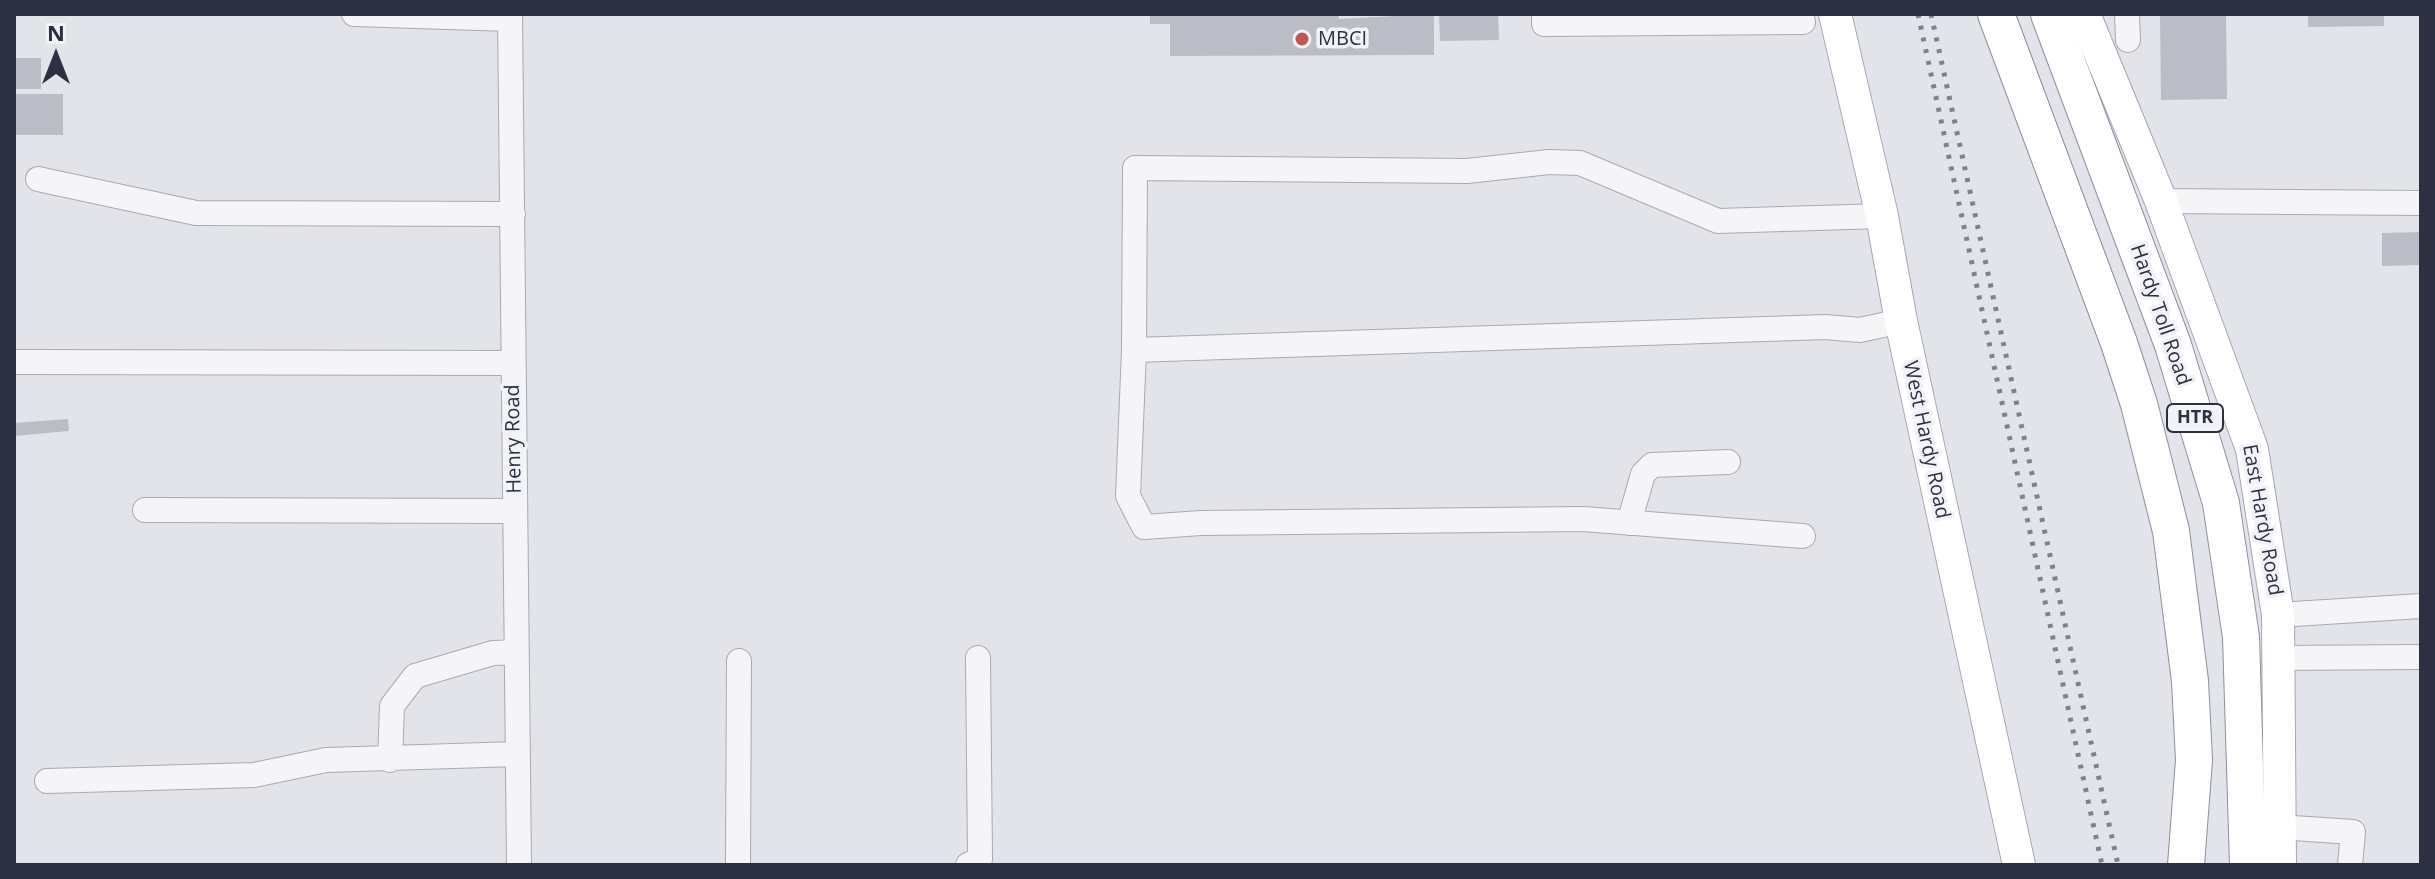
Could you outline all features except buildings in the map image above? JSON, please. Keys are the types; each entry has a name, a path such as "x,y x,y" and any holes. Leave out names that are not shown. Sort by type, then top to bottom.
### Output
{"highway":[{"name":"HTR","path":"1996,14 2119,343 2156,467 2171,531 2190,681 2194,760 2186,865"},
{"name":"Hardy Toll Road","path":"2049,14 2168,331 2221,503 2241,637 2258,845"}],"main road":[{"name":"West Hardy Road","path":"1835,14 1882,216 1901,321 2019,865"},
{"name":"East Hardy Road","path":"2084,14 2161,201 2252,449 2278,615 2278,658 2258,845 2280,865"}],"street":[{"path":"354,14 510,16"},
{"path":"1544,14 1544,24 1559,24 1803,22 1801,14"},
{"path":"2127,14 2128,40"},
{"name":"Henry Road","path":"510,16 519,865"},
{"path":"1803,536 1629,523 1535,520 1201,523 1144,527 1128,496 1134,350 1135,168 1467,171 1549,162 1580,163 1718,221 1882,216"},
{"path":"38,179 196,213 513,214"},
{"path":"2161,201 2421,203"},
{"path":"1134,350 1825,327 1860,330 1901,321"},
{"path":"14,362 513,363"},
{"path":"1629,523 1643,474 1652,465 1728,462"},
{"path":"145,510 514,511"},
{"path":"2278,615 2421,606"},
{"path":"390,760 392,706 415,676 493,653 516,652"},
{"path":"2278,658 2421,657"},
{"path":"968,865 980,859 978,658"},
{"path":"738,865 739,661"},
{"path":"47,781 254,775 277,773 300,763 326,760 517,754"},
{"path":"2258,845 2353,832 2350,865"}],"railway":[{"path":"1918,14 2102,865"},
{"path":"1931,14 2118,865"}],"place":[{"name":"MBCI","path":"1302,39"}]}
